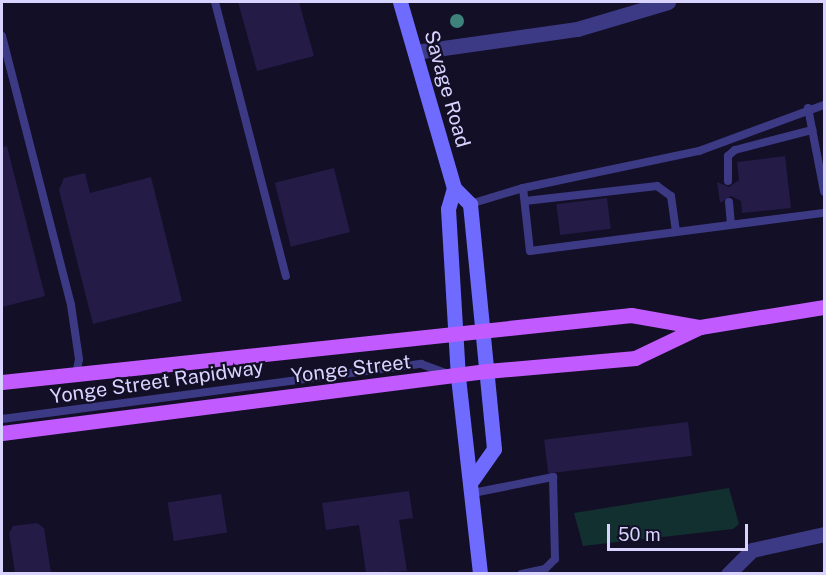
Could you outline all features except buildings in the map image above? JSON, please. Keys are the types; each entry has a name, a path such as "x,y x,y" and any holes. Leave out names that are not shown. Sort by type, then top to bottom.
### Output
{"main road":[{"name":"Yonge Street","path":"2,433 458,377 487,371 635,358 700,327 825,307"},
{"name":"Yonge Street","path":"2,382 484,328 631,315 700,327"}],"street":[{"name":"Savage Road","path":"400,2 453,189 448,209 458,377 473,486 480,573"},
{"path":"415,52 577,29 668,2"},
{"path":"453,189 470,204 484,328 494,449 473,486"},
{"path":"728,573 752,550 825,534"}],"lane":[{"path":"215,2 286,276"},
{"path":"2,36 71,305 79,359 76,374"},
{"path":"470,204 523,188 699,151 808,108 825,105"},
{"path":"808,108 825,191"},
{"path":"728,181 728,156 735,150 812,130"},
{"path":"525,201 657,186 671,196 676,231"},
{"path":"523,188 530,251 825,213"},
{"path":"729,202 731,224"},
{"name":"Yonge Street Rapidway","path":"2,419 421,364 458,377"},
{"path":"473,486 553,477 555,560 545,569 522,573"}],"green space":[{"path":"729,488 739,524 733,529 583,546 574,513"}]}
